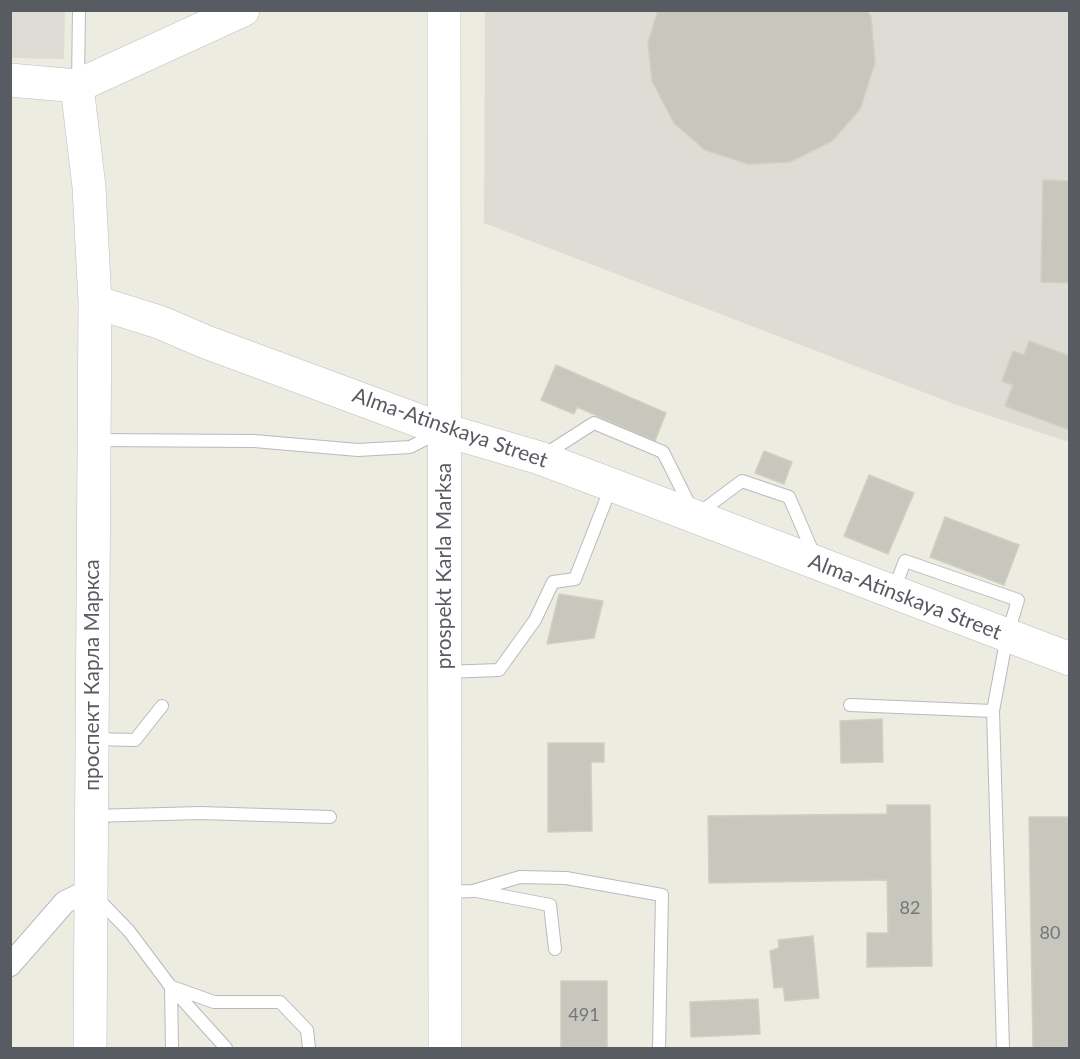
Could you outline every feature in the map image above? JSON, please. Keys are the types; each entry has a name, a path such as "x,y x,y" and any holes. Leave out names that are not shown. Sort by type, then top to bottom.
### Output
{"main road":[{"path":"10,80 77,86 243,10"},
{"name":"prospekt Karla Marksa","path":"444,10 443,672 460,891 446,1048"},
{"path":"77,86 89,187 94,302"},
{"name":"Alma-Atinskaya Street","path":"94,302 159,322 206,342 444,430 540,458 612,484 819,566 1070,659"},
{"name":"проспект Карла Маркса","path":"90,1048 94,302"}],"street":[{"path":"10,965 65,902 90,890"}],"lane":[{"path":"77,86 78,10"},
{"path":"540,458 594,423 663,452 696,516 742,481 789,497 819,566"},
{"path":"94,440 254,441 358,450 410,447 444,430"},
{"path":"443,672 499,670 535,620 554,582 576,579 612,484"},
{"path":"1003,1048 993,711 1007,636"},
{"path":"850,705 993,711"},
{"path":"92,739 135,740 162,706"},
{"path":"91,816 200,813 330,817"},
{"path":"460,891 520,877 566,878 662,895 659,1048"},
{"path":"90,890 129,931 171,987 226,1048"},
{"path":"460,891 550,905 555,949"},
{"path":"171,987 172,1048"},
{"path":"171,987 214,1002 280,1002 307,1030 309,1048"}],"shaded area":[{"path":"11,10 65,11 64,59 11,58"},
{"path":"485,11 1069,11 1069,442 954,404 484,223"}],"building":[{"path":"658,10 867,10 871,17 875,63 860,109 832,141 790,162 748,164 705,150 674,123 652,81 648,43"},
{"path":"1043,180 1070,181 1070,283 1041,282"},
{"path":"1029,341 1070,356 1070,430 1005,406 1013,385 1002,381 1013,351 1024,355"},
{"path":"556,365 666,413 655,441 577,407 574,414 541,400"},
{"path":"764,451 792,462 784,484 755,473"},
{"path":"869,475 914,493 888,554 844,536"},
{"path":"945,517 1019,545 1004,585 930,557"},
{"path":"559,594 603,601 594,638 547,644"},
{"path":"882,719 883,762 841,763 840,721"},
{"path":"548,743 604,743 604,762 591,762 592,831 548,832"},
{"path":"887,805 930,805 932,966 867,967 867,933 888,933 887,880 709,883 708,816 887,814"},
{"path":"1029,817 1070,817 1070,1048 1033,1048"},
{"path":"813,936 819,998 785,1001 783,987 774,988 770,951 779,948 778,940"},
{"path":"561,981 607,981 607,1048 561,1048"},
{"path":"758,999 760,1034 691,1037 690,1002"}]}
